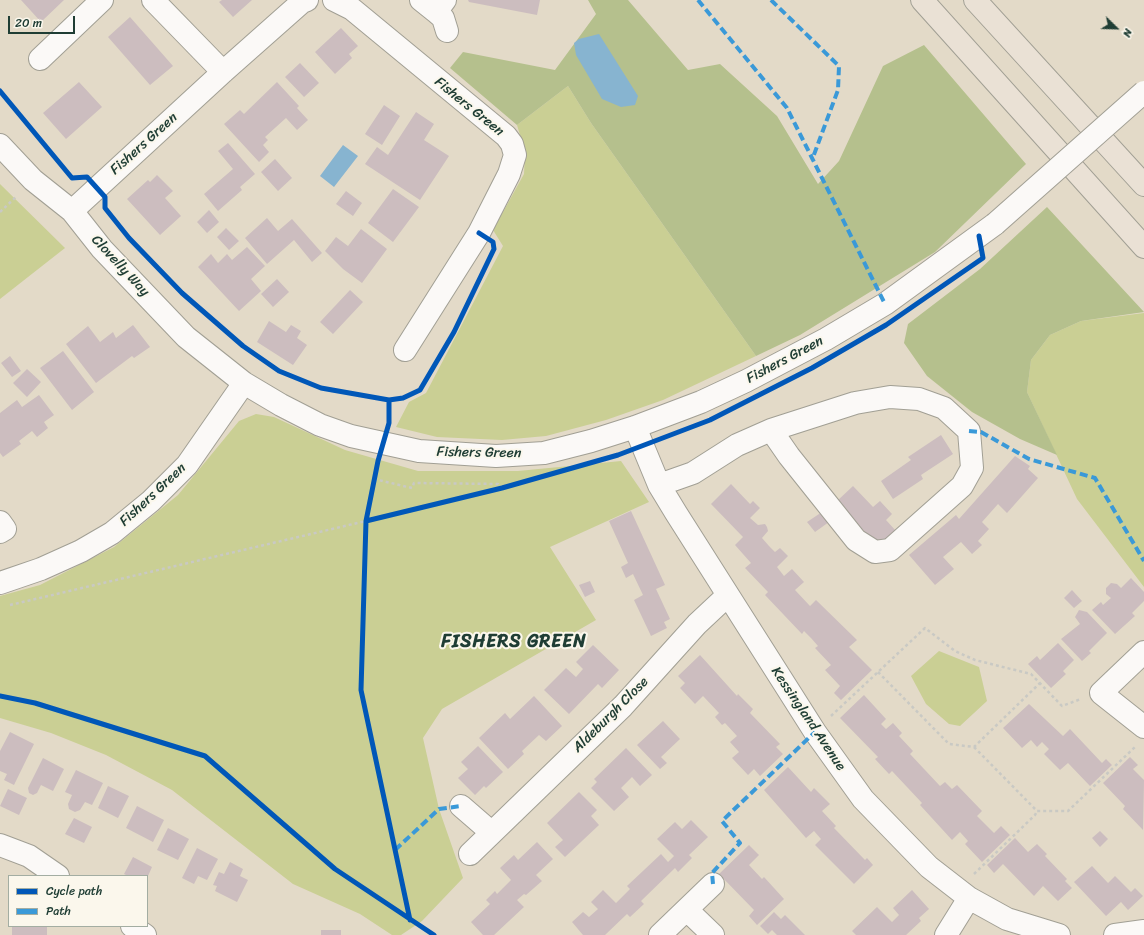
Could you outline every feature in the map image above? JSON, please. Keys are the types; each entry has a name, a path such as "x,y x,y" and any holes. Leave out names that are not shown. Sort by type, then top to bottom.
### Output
{"highway":[{"path":"922,0 1144,247"},
{"path":"975,0 1144,185"}],"street":[{"path":"40,59 102,0"},
{"path":"153,0 223,72"},
{"name":"Fishers Green","path":"72,211 223,72 302,2 307,0"},
{"name":"Fishers Green","path":"334,0 352,9 506,136 512,144 515,155 509,174 479,233 406,350"},
{"path":"434,4 443,18 447,31"},
{"name":"Fishers Green","path":"0,583 41,569 81,552 112,533 145,506 187,464 244,383 281,405 320,425 351,436 419,451 496,456 544,453 591,441 635,427 701,402 746,381 826,339 885,304 995,224 1144,92"},
{"name":"Clovelly Way","path":"0,145 33,180 72,211 102,249 186,337 244,383"},
{"path":"660,485 693,473 737,445 771,430 855,403 890,397 919,400 944,408 969,431 972,468 962,486 890,550 875,552 856,540 789,456 771,430"},
{"name":"Kessingland Avenue","path":"635,427 660,485 815,732 863,799 930,867 963,894 1007,918 1059,935"},
{"path":"0,522 5,529 0,532"},
{"name":"Aldeburgh Close","path":"470,854 491,832 623,706 697,624 728,595"},
{"path":"1141,736 1101,693 1144,652"},
{"path":"461,806 491,832"},
{"path":"1,848 29,856 57,875"},
{"path":"660,935 713,884"},
{"path":"946,935 963,894"},
{"path":"686,910 714,935"},
{"path":"133,927 145,935"},
{"path":"1115,935 1144,931"}],"path":[{"path":"373,486 376,473"},
{"path":"374,479 412,488 414,483 498,484 502,488"},
{"path":"495,489 509,486"},
{"path":"366,528 368,514"},
{"path":"8,606 374,519"},
{"path":"815,732 925,628 955,652 975,660 1031,674 1062,706 1101,693"},
{"path":"878,672 949,744 974,747 1036,811 1068,811 1141,736"},
{"path":"974,747 1040,683"},
{"path":"963,894 1035,816 1036,811"}],"green space":[{"path":"588,0 628,0 688,70 720,64 777,116 818,184 839,161 883,66 924,45 1026,164 935,252 800,335 756,356 591,123 568,86 517,125 450,68 463,52 555,70 596,14"},
{"path":"568,86 591,123 756,356 663,400 606,420 546,436 502,440 437,437 396,427 409,402 426,393 503,246 493,230 524,174 525,152 517,125"},
{"path":"0,184 65,248 0,299"},
{"path":"1047,207 1144,312 1081,321 1050,335 1031,360 1027,392 1057,455 1020,439 972,412 927,376 904,343 908,324 980,269"},
{"path":"1144,313 1144,587 1077,499 1027,392 1031,360 1050,335 1081,321"},
{"path":"256,414 274,417 345,450 418,471 518,471 621,461 649,502 550,547 596,620 442,709 423,738 439,809 463,878 422,921 401,935 392,935 360,914 293,884 172,790 106,755 51,733 0,718 0,596 40,585 114,547 178,495 239,421"},
{"path":"939,651 979,667 987,701 960,726 949,724 926,704 911,676"}],"water":[{"path":"599,34 638,96 635,105 621,107 602,99 576,55 574,43 579,39"},
{"path":"343,145 358,156 334,187 320,176"}],"building":[{"path":"21,0 64,0 41,22"},
{"path":"222,0 252,0 233,17 219,2"},
{"path":"468,0 540,0 537,15 469,2"},
{"path":"130,17 173,66 150,85 108,37"},
{"path":"341,28 358,46 349,54 352,58 335,74 315,52"},
{"path":"300,63 319,83 304,97 285,77"},
{"path":"79,82 102,107 66,139 43,113"},
{"path":"277,82 299,106 297,108 308,120 297,130 286,118 265,137 268,140 263,145 269,152 259,162 224,124 240,110 244,114"},
{"path":"384,105 400,116 382,145 365,134"},
{"path":"416,112 434,124 424,140 449,156 420,200 365,164 377,147 388,155"},
{"path":"228,143 255,174 240,187 242,190 218,211 204,194 233,169 218,151"},
{"path":"275,159 292,178 278,191 261,172"},
{"path":"157,175 173,191 165,198 181,216 160,235 127,199 148,180 150,182"},
{"path":"393,189 419,207 393,242 368,223"},
{"path":"346,191 362,203 353,216 336,204"},
{"path":"209,210 219,222 207,233 197,222"},
{"path":"267,218 278,231 292,219 322,253 312,262 294,240 267,264 245,238"},
{"path":"226,228 239,241 229,250 217,237"},
{"path":"361,229 387,249 362,283 343,269 325,251 336,237 348,246"},
{"path":"247,247 265,266 251,279 261,291 239,311 198,267 211,254 218,263 227,254 232,260"},
{"path":"277,279 289,292 273,307 261,294"},
{"path":"350,290 363,302 333,334 320,322"},
{"path":"269,321 286,332 291,325 301,331 297,338 307,345 293,365 257,342"},
{"path":"133,325 150,347 134,358 132,356 96,383 66,344 88,326 100,342 113,332 116,338"},
{"path":"63,351 94,392 72,410 40,368"},
{"path":"10,356 21,371 12,377 1,363"},
{"path":"27,369 41,382 27,397 13,383"},
{"path":"39,395 54,415 44,422 48,428 37,437 32,431 19,441 21,444 3,457 0,453 0,413 17,400 22,407"},
{"path":"941,435 953,454 921,475 923,479 893,499 881,481 911,460 908,457"},
{"path":"1015,456 1030,466 1028,469 1038,478 1007,513 998,504 982,522 989,529 978,541 982,545 972,554 961,542 943,557 954,569 935,585 909,555 956,515 959,519"},
{"path":"731,484 750,504 753,501 760,508 750,518 758,525 765,524 768,531 762,538 775,552 780,548 788,556 777,567 784,576 792,569 804,582 795,590 810,606 816,600 857,640 849,647 872,670 841,700 834,693 840,686 825,670 831,665 815,648 818,646 811,638 804,631 802,634 765,595 768,592 745,568 751,563 735,545 743,537 711,504"},
{"path":"853,486 873,507 880,501 892,514 886,520 896,531 879,547 836,502"},
{"path":"631,511 665,585 656,589 670,619 664,622 667,628 651,636 634,600 643,595 633,574 626,578 621,567 628,563 609,521"},
{"path":"822,512 829,522 815,532 807,522"},
{"path":"1131,578 1144,592 1144,601 1132,613 1135,616 1115,634 1092,610 1101,602 1103,605 1111,598 1106,594 1106,588 1111,583 1117,584 1121,588"},
{"path":"590,581 595,592 585,597 579,585"},
{"path":"1072,590 1082,601 1074,608 1064,598"},
{"path":"1079,610 1087,612 1107,633 1089,651 1091,653 1082,661 1061,639 1080,624 1075,617"},
{"path":"1058,643 1074,660 1063,671 1066,674 1051,688 1028,664 1037,656 1040,660"},
{"path":"593,645 619,670 602,688 598,684 569,714 544,690 566,668 576,677 583,669 576,662"},
{"path":"700,655 737,696 738,694 753,709 750,713 780,744 776,747 783,754 760,776 754,769 748,775 732,758 739,752 730,742 737,736 725,723 722,725 715,717 719,713 703,696 695,704 680,688 685,683 678,676"},
{"path":"864,695 886,719 881,724 886,729 893,723 902,733 899,736 913,751 910,754 940,786 945,782 952,789 957,785 982,811 977,816 994,833 1001,826 1010,835 982,862 965,844 968,841 960,832 952,840 920,805 922,803 892,771 889,774 875,759 878,757 840,718"},
{"path":"534,696 562,726 546,741 539,735 522,751 524,754 508,769 479,738 505,713 510,719"},
{"path":"1029,704 1063,736 1070,729 1102,763 1106,759 1112,765 1090,786 1068,763 1060,770 1044,754 1049,749 1042,742 1037,747 1031,740 1022,748 1003,728"},
{"path":"663,721 680,739 661,757 667,763 660,769 637,745"},
{"path":"10,732 34,744 14,785 4,780 7,774 0,771 0,751"},
{"path":"478,746 503,772 486,788 484,786 475,795 458,778 468,769 461,762"},
{"path":"626,748 652,775 640,786 632,777 621,788 629,797 614,811 591,788 597,782 594,779"},
{"path":"1130,757 1138,765 1133,769 1144,780 1143,830 1123,809 1125,806 1103,783"},
{"path":"43,758 64,769 53,791 41,785 37,793 33,795 29,793 28,788"},
{"path":"788,767 811,792 814,788 830,804 822,811 836,826 834,828 865,860 867,858 873,865 854,884 815,845 821,839 814,831 806,838 764,790"},
{"path":"76,770 103,783 92,805 85,802 80,810 75,812 69,809 68,804 72,795 65,792"},
{"path":"108,786 129,796 118,818 98,808"},
{"path":"8,789 27,798 19,815 0,806"},
{"path":"579,792 597,810 591,816 599,825 565,857 555,847 563,840 547,823"},
{"path":"137,806 164,820 153,842 126,828"},
{"path":"74,818 92,827 84,843 65,834"},
{"path":"691,820 708,837 689,855 692,858 678,872 675,868 641,901 644,904 630,917 627,914 605,935 583,935 572,922 583,912 589,917 598,909 591,902 603,890 616,903 630,889 627,886 661,854 668,862 674,856 657,839 675,822 682,829"},
{"path":"168,828 189,839 178,860 157,850"},
{"path":"1100,831 1108,839 1100,847 1092,838"},
{"path":"1015,838 1028,852 1037,844 1047,854 1045,856 1067,879 1065,881 1072,888 1058,901 1043,886 1034,896 1003,864 994,873 987,865"},
{"path":"537,842 553,859 536,875 542,881 526,895 524,894 517,900 524,907 494,935 483,935 471,922 490,904 486,900 495,891 497,894 511,880 500,868 514,855 518,860"},
{"path":"749,845 759,855 749,865 762,879 764,877 784,899 757,925 749,916 754,910 719,874"},
{"path":"197,848 218,859 207,880 198,876 194,884 182,878"},
{"path":"133,857 152,867 148,876 124,874"},
{"path":"230,862 243,869 240,876 248,880 237,902 215,891 217,886 213,885 219,872 224,874"},
{"path":"1092,866 1108,883 1115,876 1131,892 1135,888 1143,896 1128,910 1121,902 1106,916 1074,882"},
{"path":"912,890 929,909 919,918 921,921 906,935 856,935 852,931 877,907 892,922 899,915 893,908"},
{"path":"774,912 781,919 785,915 805,935 777,935 772,930 768,934 760,926"},
{"path":"12,927 47,927 47,935 12,935"},
{"path":"321,930 341,930 341,935 321,935"}],"marked path":[{"path":"698,0 787,108 885,304"},
{"path":"771,0 839,66 838,90 812,160"},
{"path":"969,431 981,432 1029,459 1095,478 1144,561"},
{"path":"713,884 712,873 740,843 722,821 815,732"},
{"path":"395,850 439,809 461,806"}],"cycle path":[{"path":"0,91 72,178 87,177 105,197 105,208 129,238 182,293 243,346 279,371 321,388 389,400 403,398 420,390 454,332 494,249 493,242 479,233"},
{"path":"366,521 502,488 618,455 710,420 812,368 886,325 983,258 979,236"},
{"path":"389,400 389,423 378,461 366,521 361,690 410,920"},
{"path":"0,696 35,703 205,756 335,869 434,935"}],"district":[{"name":"FISHERS GREEN","path":"514,642"}]}
